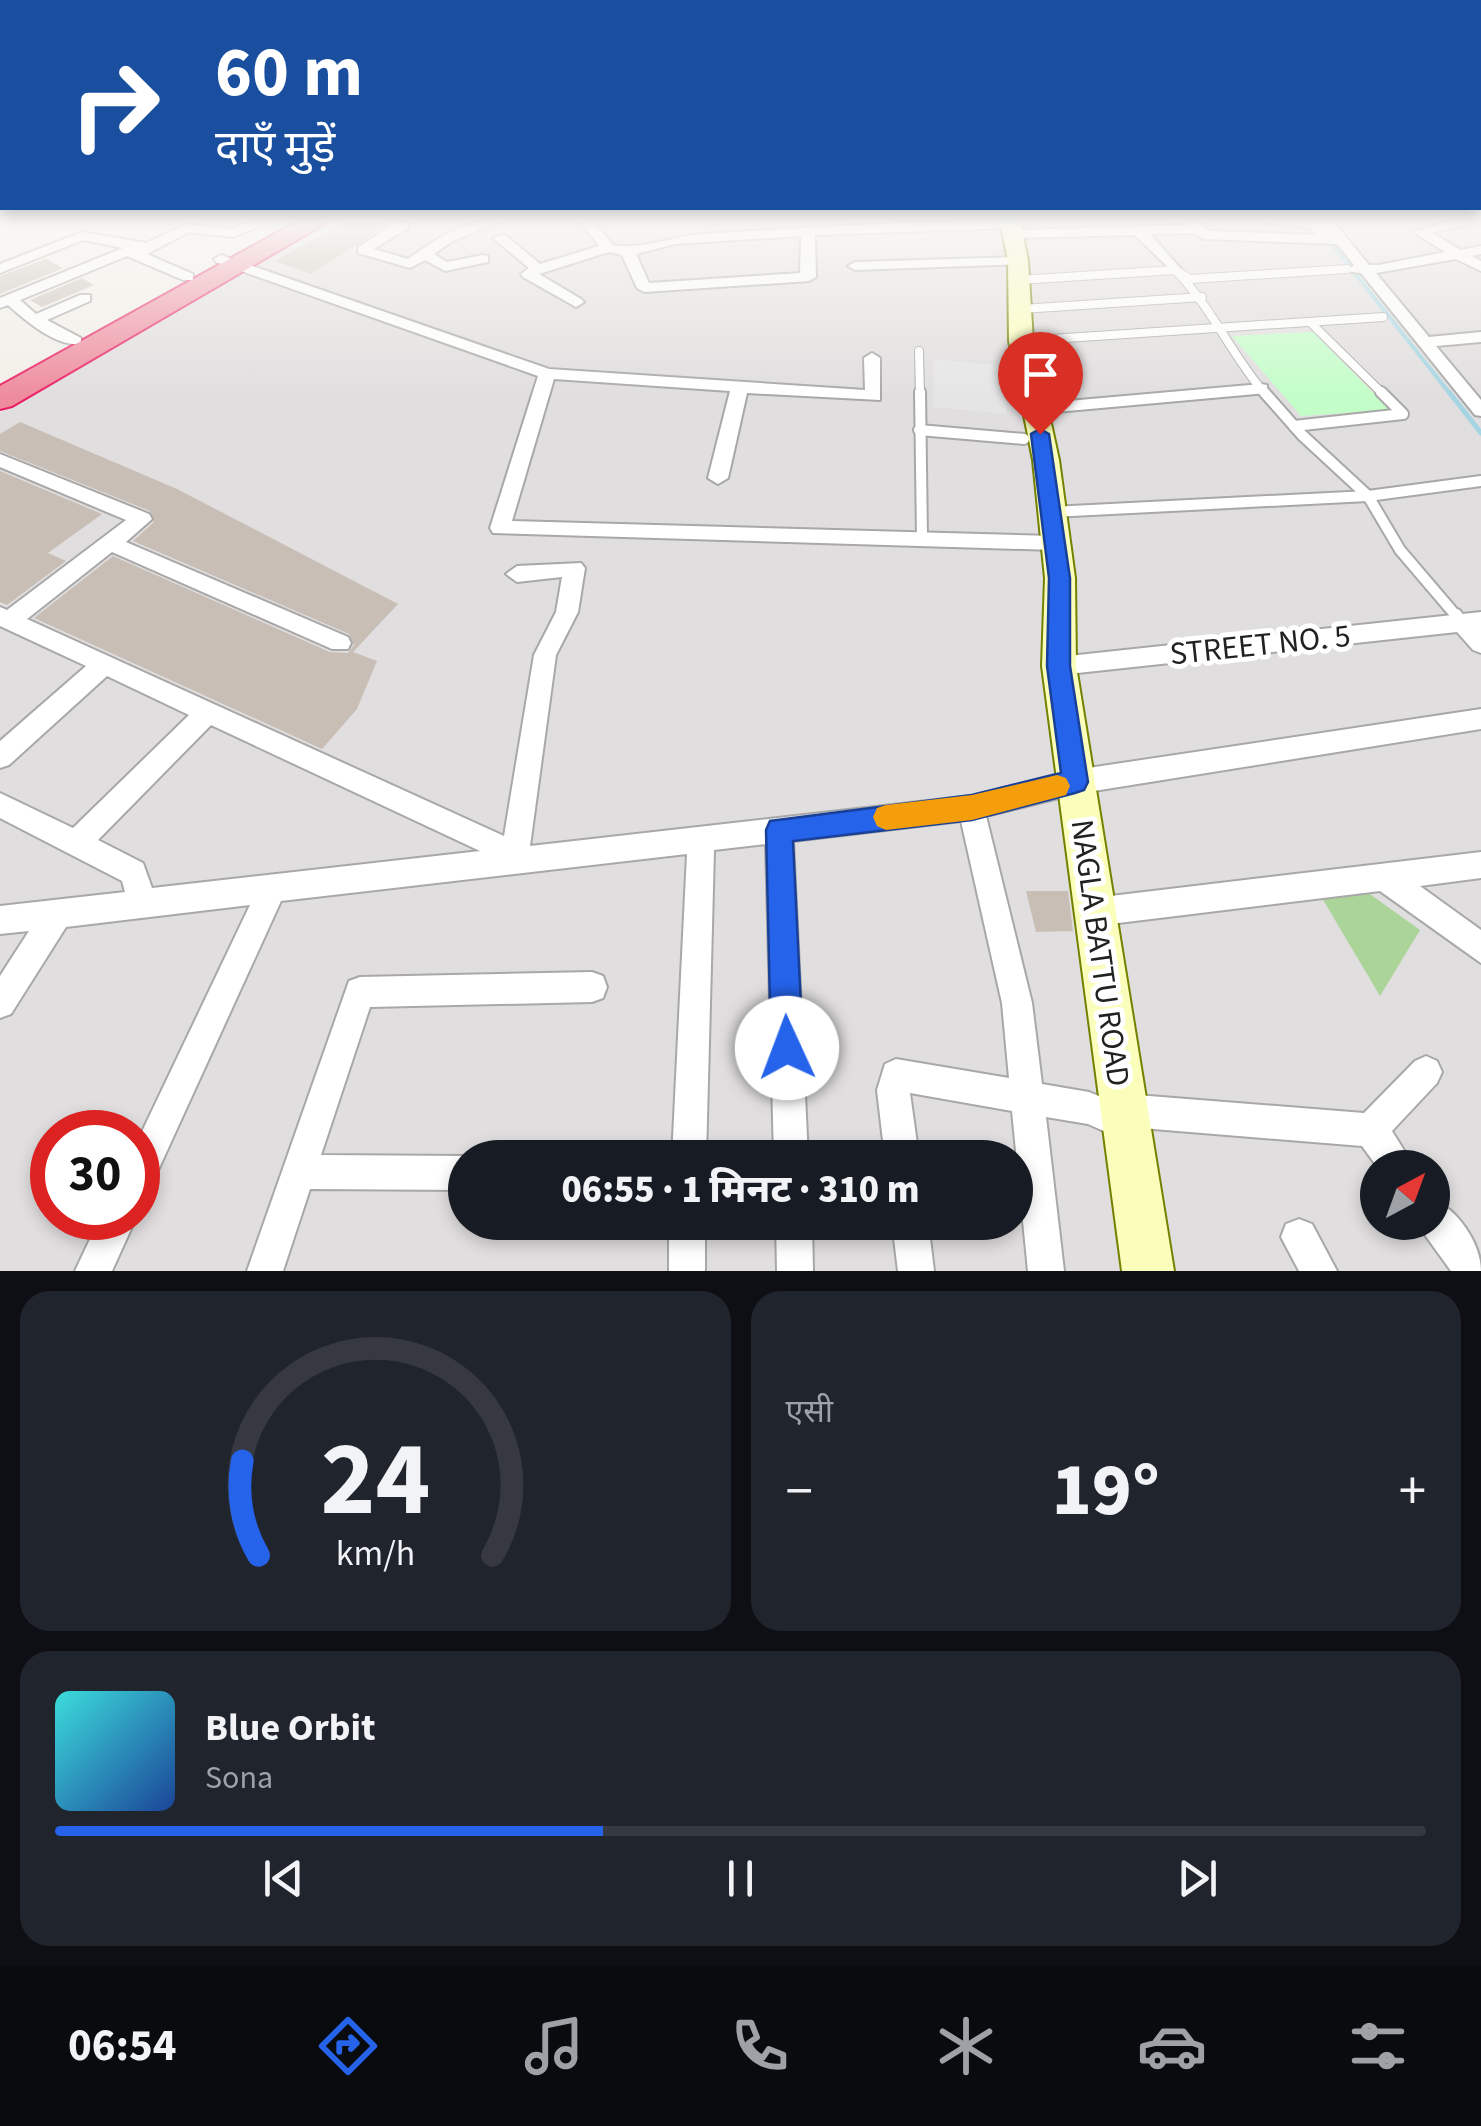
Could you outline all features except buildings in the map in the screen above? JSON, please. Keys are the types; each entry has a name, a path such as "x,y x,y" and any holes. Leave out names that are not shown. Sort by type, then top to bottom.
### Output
{"highway":[{"path":"0,382 184,279"},
{"path":"0,399 201,279"}],"street":[{"path":"5,301 57,279"},
{"path":"279,279 547,374 874,396 872,358"},
{"path":"537,279 576,302"},
{"path":"640,279 644,288 787,279"},
{"name":"NAGLA BATTU ROAD","path":"1018,279 1029,424 1053,528 1060,578 1059,666 1148,1271"},
{"path":"1367,279 1481,411"},
{"path":"34,320 84,298"},
{"path":"5,301 75,341"},
{"path":"1424,342 1481,337"},
{"path":"1459,339 1481,355"},
{"path":"547,374 500,528 922,538 1053,528"},
{"path":"718,478 740,387"},
{"path":"1029,424 1261,388"},
{"path":"0,460 142,518 4,618"},
{"path":"110,544 340,644"},
{"path":"517,574 574,568 567,612 545,656 520,856"},
{"path":"4,618 520,856"},
{"path":"1471,622 1481,644"},
{"name":"STREET NO. 5","path":"1059,666 1471,622"},
{"path":"0,756 105,664"},
{"path":"76,844 208,712"},
{"path":"0,920 520,856 972,808 1075,782 1481,720"},
{"path":"0,805 133,872 143,904"},
{"path":"972,808 1017,1003 1046,1271"},
{"path":"779,830 790,1140"},
{"path":"690,1140 700,839"},
{"path":"1094,912 1481,865"},
{"path":"1383,876 1481,948"},
{"path":"160,1129 273,888"},
{"path":"0,1003 58,914"},
{"path":"265,1271 360,992 592,987"},
{"path":"900,1140 893,1090 896,1075 1125,1117 1371,1130 1426,1072"},
{"path":"1371,1130 1385,1150"},
{"path":"299,1172 448,1173"},
{"path":"1299,1237 1319,1271"},
{"path":"1450,1237 1478,1270"},
{"path":"93,1271 108,1240"},
{"path":"687,1271 688,1240"},
{"path":"795,1240 796,1271"},
{"path":"912,1240 916,1271"}],"lane":[{"path":"1056,279 1217,330 1383,317"},
{"path":"1093,279 1202,297"},
{"path":"1184,279 1202,297 1217,330 1261,388 1294,426 1368,496 1400,550 1471,622"},
{"path":"1294,426 1403,414 1312,324"},
{"path":"918,350 922,538"},
{"path":"919,430 1029,424"},
{"path":"1053,528 1481,481"}],"shaded area":[{"path":"230,279 1481,279 1481,1271 0,1271 0,413"},
{"path":"934,359 1003,366 1007,414 933,407"}],"green space":[{"path":"1313,332 1390,410 1301,416 1232,336"},
{"path":"1367,892 1420,930 1380,996 1322,898"}],"waterway":[{"path":"1360,279 1451,395"},
{"path":"1449,392 1481,433"}],"slow traffic":[{"path":"886,817 972,808 1057,786"}],"route":[{"path":"787,1048 779,830 972,808 1075,782 1059,666 1060,578 1040,434"}]}
